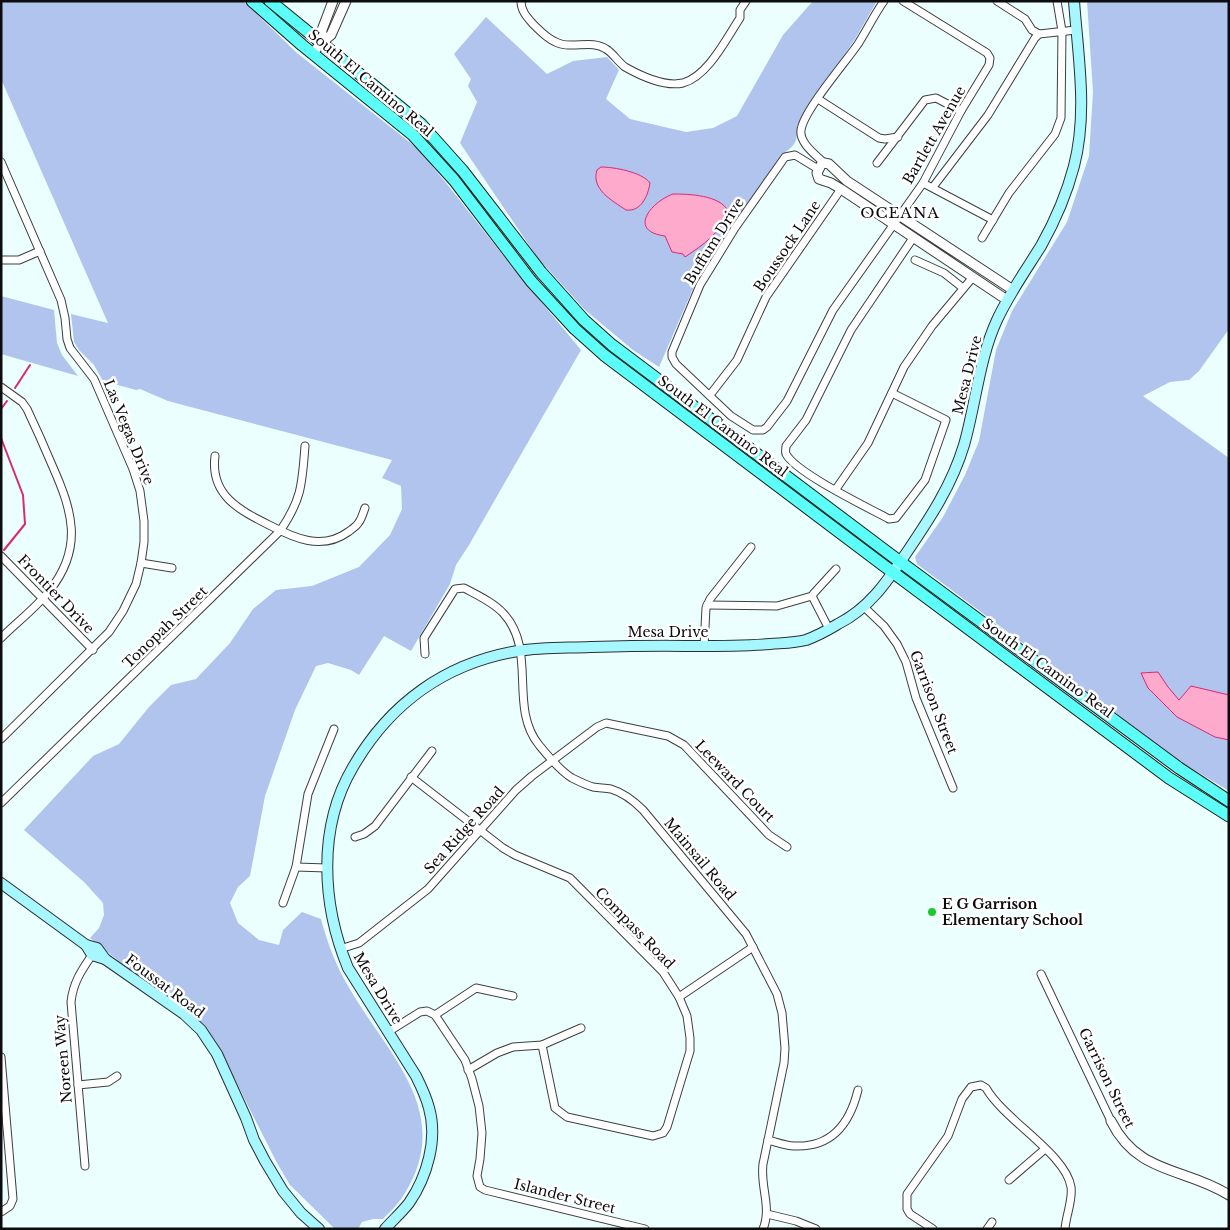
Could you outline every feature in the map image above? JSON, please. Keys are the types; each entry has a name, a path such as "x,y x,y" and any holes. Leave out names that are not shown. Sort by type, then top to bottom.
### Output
{"main road":[{"name":"South El Camino Real","path":"252,1 413,135 426,148 454,180 531,281 585,339 630,376 1169,778 1229,816"},
{"name":"South El Camino Real","path":"270,1 421,124 463,171 541,272 584,320 638,365 900,562 1178,768 1229,801"},
{"name":"Mesa Drive","path":"386,1228 408,1203 420,1184 429,1156 432,1135 430,1109 416,1076 355,982 340,950 331,914 327,868 329,845 337,805 350,772 374,734 404,704 440,678 466,665 496,656 550,648 789,643 806,640 842,623 864,607 878,593 937,509 955,473 964,443 984,352 1007,300 1054,221 1074,165 1080,132 1082,101 1074,1"},
{"name":"Foussat Road","path":"1,883 86,945 97,948 105,959 184,1014 201,1030 217,1054 254,1140 283,1191 301,1213 319,1229"},
{"name":"Foussat Road","path":"86,945 92,956 105,959"},
{"name":"Foussat Road","path":"246,1118 257,1132 261,1144 281,1180 311,1216 327,1229"}],"street":[{"path":"321,43 322,30 334,1"},
{"path":"313,53 321,43 331,36 346,1"},
{"path":"521,1 524,14 544,35 559,44 596,45 605,48 624,66 662,84 672,85 691,79 705,69 740,18 740,10 746,1"},
{"path":"821,166 803,140 801,130 804,121 859,43 884,1"},
{"name":"Bartlett Avenue","path":"710,395 731,416 753,430 762,430 767,427 788,401 833,310 923,183 961,111 989,65 990,58 987,53 903,1"},
{"path":"997,1 1025,19 1032,30 1039,34 1076,30"},
{"path":"982,238 1009,193 1060,126 1062,31 1056,1"},
{"path":"933,187 988,115 1039,34"},
{"path":"877,164 925,100 936,98 961,111"},
{"path":"818,99 879,138 885,139 898,136"},
{"name":"Buffum Drive","path":"710,395 676,364 672,357 672,352 700,285 735,228 786,157 795,155 821,166"},
{"name":"Las Vegas Drive","path":"1,162 61,300 70,348 94,379 133,469 140,491 144,521 141,563 136,584 124,611 93,650 1,739"},
{"path":"1007,300 841,189 819,179 817,173 821,166 829,164 847,181 1013,290"},
{"path":"923,183 993,220"},
{"path":"841,189 845,186 866,193"},
{"name":"Boussock Lane","path":"710,395 737,360 766,297 841,189"},
{"path":"892,393 946,420 925,480 896,518 888,519 806,473 787,454 786,446 806,420 851,330 914,238 919,234 928,240 938,241"},
{"path":"1,260 19,260 40,251"},
{"path":"915,260 944,273 963,288"},
{"path":"836,489 868,443 904,368 927,332 976,274 996,279"},
{"path":"1,387 22,402 27,409 64,492 72,530 70,550 63,570 50,590 1,638"},
{"name":"Tonopah Street","path":"1,803 280,531 293,512 297,502 302,482 305,446"},
{"path":"215,456 216,478 221,490 228,499 246,513 292,537 310,542 331,540 343,536 359,524 364,508"},
{"path":"704,646 707,605 751,547"},
{"name":"Frontier Drive","path":"1,556 93,650"},
{"path":"141,563 172,568"},
{"path":"707,605 776,606 812,596 836,569"},
{"name":"Mainsail Road","path":"425,654 424,638 451,593 458,589 464,588 502,611 519,638 525,713 530,733 570,777 592,787 611,789 631,798 644,810 746,934 777,994 782,1013 785,1048 784,1063 761,1177 767,1205 763,1229"},
{"path":"812,596 829,629"},
{"name":"Garrison Street","path":"864,607 884,626 897,644 906,662 916,698 953,788"},
{"name":"Sea Ridge Road","path":"340,950 359,944 428,889 516,790 597,727 606,723"},
{"name":"Leeward Court","path":"606,723 668,736 677,740 684,745 769,834 787,847"},
{"path":"283,903 296,867 308,794 334,729"},
{"path":"355,837 364,834 375,826 432,750"},
{"name":"Compass Road","path":"411,777 480,831 515,855 570,878 663,972 679,997 687,1016 690,1038 690,1051 667,1127 663,1133 653,1136 567,1117 559,1112 555,1108 542,1045"},
{"path":"296,867 327,868"},
{"path":"679,997 753,947"},
{"name":"Noreen Way","path":"85,1166 70,1002 72,989 77,977 92,956"},
{"name":"Garrison Street","path":"1041,974 1111,1121 1129,1148 1142,1158 1215,1187 1229,1195"},
{"path":"435,1015 476,988 513,996"},
{"path":"388,1032 420,1012 427,1011 435,1015 465,1060 468,1070 497,1052 513,1047 542,1045 581,1028"},
{"path":"1,1057 13,1199 10,1206 1,1212"},
{"name":"Islander Street","path":"468,1070 472,1079 482,1133 480,1160 476,1176 480,1186 485,1190 645,1229"},
{"path":"78,1085 108,1082 116,1076"},
{"path":"933,1229 910,1214 907,1209 906,1198 948,1136 962,1099 972,1087 981,1085 986,1088 1012,1120 1045,1149 1066,1172 1071,1187 1065,1229"},
{"path":"768,1140 793,1146 808,1146 827,1140 843,1127 847,1121 854,1106 858,1090"},
{"path":"1009,1180 1045,1149"},
{"path":"767,1214 796,1221 816,1229"},
{"path":"987,1229 992,1222"}],"shaded area":[{"path":"1,1 243,1 297,53 417,148 581,350 456,565 450,584 411,651 384,636 359,675 351,670 328,663 316,666 295,710 265,796 250,876 238,887 230,903 238,923 259,940 279,945 283,930 302,912 321,919 332,954 344,978 410,1084 419,1109 423,1135 418,1163 405,1193 392,1210 383,1219 362,1222 358,1229 335,1229 290,1185 208,1032 90,938 99,928 104,915 103,903 84,882 24,830 93,756 119,744 149,707 171,685 196,679 230,643 253,609 276,590 312,586 359,567 390,535 402,509 401,486 382,478 392,460 168,401 140,389 136,390 103,381 94,365 74,342 71,314 108,323 1,79"},
{"path":"813,1 877,1 855,39 797,126 795,143 781,155 699,275 659,367 633,350 585,310 537,257 460,143 477,102 468,86 471,79 454,54 486,17 547,74 573,61 607,57 619,70 606,99 630,119 686,132 713,128 737,116 783,35"},
{"path":"1087,1 1229,1 1229,329 1199,371 1189,380 1170,382 1143,396 1229,458 1229,791 1181,762 917,564 915,557 943,517 965,475 979,441 996,350 1012,311 1067,222 1089,156 1093,92"},
{"path":"601,167 634,173 650,183 648,193 640,206 626,210 604,193 597,183 596,177 597,170"},
{"path":"673,194 704,196 718,202 728,211 716,232 705,243 685,257 683,254 672,252 665,236 654,233 647,228 645,223 646,216 651,209 657,203"},
{"path":"1,296 54,310 57,343 62,355 78,376 1,354"},
{"path":"1158,672 1179,700 1191,686 1229,695 1229,740 1215,737 1177,717 1148,688 1141,673"}],"waterway":[{"path":"15,388 30,365"},
{"path":"1,409 7,401"},
{"path":"1,438 23,495 25,524 4,550"}],"place":[{"name":"E G Garrison Elementary School","path":"932,912"}],"district":[{"name":"OCEANA","path":"900,213"}]}
